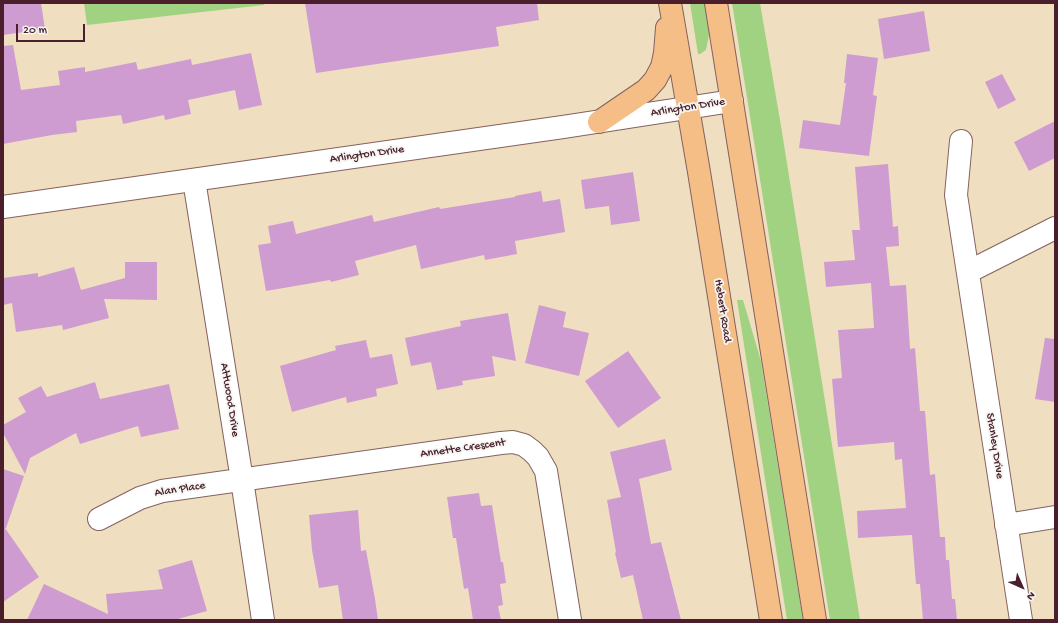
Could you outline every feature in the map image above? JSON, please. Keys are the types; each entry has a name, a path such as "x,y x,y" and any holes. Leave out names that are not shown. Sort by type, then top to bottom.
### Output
{"main road":[{"name":"Hebert Road","path":"669,3 689,108 771,620"},
{"path":"600,122 646,90 655,80 662,67 665,53 669,3"},
{"path":"716,3 815,620"}],"street":[{"name":"Arlington Drive","path":"3,207 600,122 732,101"},
{"name":"Stanley Drive","path":"961,141 956,196 1021,620"},
{"name":"Attwood Drive","path":"194,180 263,620"},
{"path":"968,272 1055,228"},
{"name":"Annette Crescent","path":"242,480 501,443 513,442 524,445 538,457 546,471 570,620"},
{"name":"Alan Place","path":"99,518 140,498 162,491 242,480"},
{"path":"1006,525 1055,517"}],"green space":[{"path":"84,3 264,3 264,5 87,25"},
{"path":"690,3 706,3 709,35 706,50 700,54 698,54"},
{"path":"732,3 760,3 860,620 830,620"},
{"path":"737,300 743,300 761,361 803,620 787,620"}],"building":[{"path":"3,3 41,3 45,29 3,35"},
{"path":"305,3 537,3 539,20 496,27 499,46 316,73"},
{"path":"924,11 930,51 884,59 878,19"},
{"path":"13,45 21,90 60,85 58,71 85,67 85,72 136,62 138,70 191,59 192,65 251,53 262,105 239,110 235,90 188,100 191,114 165,120 164,115 123,124 121,115 76,121 77,132 3,144 3,46"},
{"path":"847,54 878,58 873,95 877,96 869,156 799,148 803,120 840,125 846,83 844,83"},
{"path":"1002,74 1016,100 998,109 985,82"},
{"path":"1055,121 1055,158 1029,171 1014,142"},
{"path":"888,164 893,227 898,226 899,246 886,247 890,286 906,285 910,349 915,348 920,411 925,411 930,475 935,474 940,537 945,537 946,560 949,560 952,599 955,599 957,620 923,620 920,584 916,584 912,535 858,538 857,511 906,508 902,459 895,460 894,442 838,447 832,379 842,378 838,330 874,328 871,283 826,287 824,262 855,260 852,230 860,230 855,167"},
{"path":"633,172 640,221 611,225 609,206 585,209 581,180"},
{"path":"541,191 543,202 560,199 565,232 515,241 517,254 485,260 484,255 421,269 416,245 355,261 359,275 331,282 330,280 266,291 258,245 271,243 268,226 293,221 296,234 372,215 374,222 439,207 440,209 515,197"},
{"path":"125,262 157,262 157,300 104,299 109,318 63,330 62,325 16,332 12,303 3,305 3,278 38,273 38,277 74,267 81,290 125,278"},
{"path":"539,305 566,312 563,327 589,333 579,376 525,363"},
{"path":"508,313 516,361 492,356 495,376 462,381 463,385 437,390 431,362 411,366 405,338 461,326 460,321"},
{"path":"1045,338 1055,339 1055,402 1035,399"},
{"path":"366,340 370,358 392,354 398,384 376,389 377,396 347,403 346,397 292,412 280,366 336,350 335,346"},
{"path":"628,351 661,398 618,428 585,381"},
{"path":"95,382 100,399 169,384 179,429 141,437 138,426 80,444 76,433 30,458 25,474 3,433 3,425 26,412 18,398 41,386 47,397"},
{"path":"665,439 672,470 639,479 651,544 661,542 681,620 643,620 633,575 621,578 615,553 607,500 621,497 610,452"},
{"path":"3,469 24,476 5,528 39,577 3,602"},
{"path":"479,493 481,506 492,505 501,562 503,562 506,583 500,584 503,605 498,606 501,620 473,620 468,588 464,589 456,538 453,538 447,497"},
{"path":"358,510 361,551 366,550 378,620 343,620 338,585 319,588 312,550 309,515"},
{"path":"192,560 207,611 174,620 27,620 44,584 108,614 106,594 163,589 158,570"}]}
